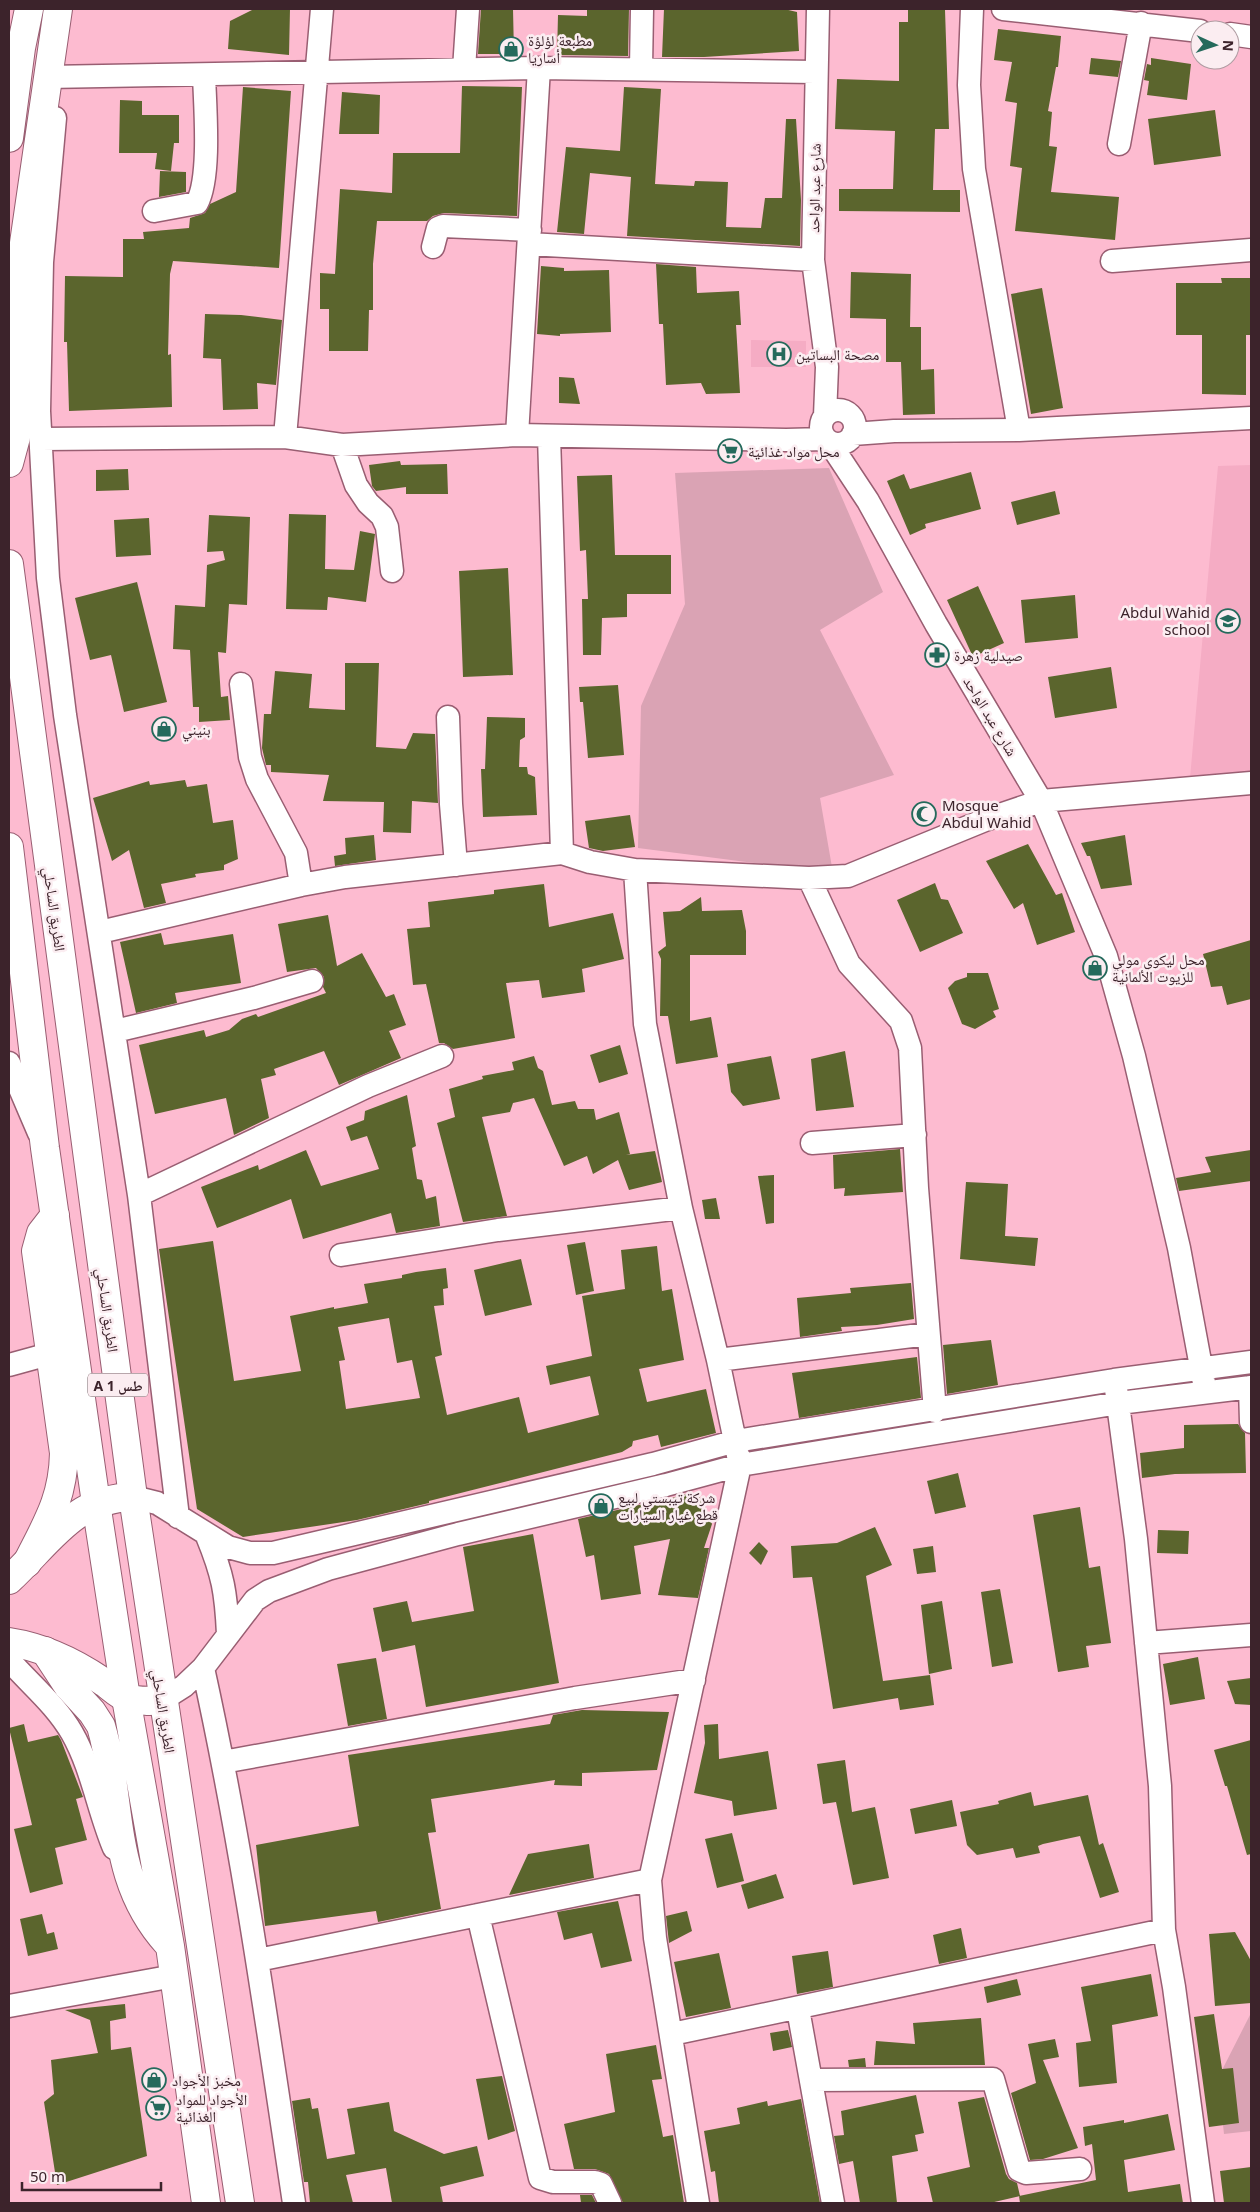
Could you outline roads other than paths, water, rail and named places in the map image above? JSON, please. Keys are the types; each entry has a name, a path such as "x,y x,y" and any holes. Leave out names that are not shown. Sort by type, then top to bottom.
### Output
{"main road":[{"path":"9,138 21,48 29,9"},
{"path":"9,463 16,437 23,250 53,77 58,9"},
{"name":"الطريق الساحلي","path":"9,564 133,1496 162,1700 240,2203"},
{"name":"A 1 طس","path":"9,847 22,941 45,1148 96,1503 126,1698 170,1946 206,2203"},
{"path":"18,1571 58,1498 63,1476 64,1453 36,1251 41,1233 56,1215"},
{"path":"18,1571 79,1511 114,1497 133,1496"},
{"path":"9,1642 45,1651 84,1670 126,1698 144,1702 162,1700"},
{"path":"45,1651 68,1686 92,1712 101,1726 127,1872 144,1914 170,1946"}],"street":[{"path":"285,437 322,9"},
{"path":"464,69 468,9"},
{"path":"641,68 642,9"},
{"name":"شارع عبد الواحد","path":"818,9 815,72 813,260 827,367 825,429 868,501 936,624 1041,801 1106,956 1134,1056 1170,1210 1202,1368 1204,1392"},
{"path":"972,9 969,85 974,170 1019,430"},
{"path":"1003,9 1190,29"},
{"path":"1119,144 1141,23"},
{"path":"517,435 539,68"},
{"path":"178,1517 139,1195 100,932 65,715 48,578 39,412 42,262 53,77 539,68 815,72"},
{"path":"154,211 197,203 203,191 205,146 204,75"},
{"path":"433,247 438,228 443,226 529,237 813,260"},
{"path":"1112,261 1251,250"},
{"name":"شارع عبد الواحد","path":"827,367 851,426 868,501"},
{"path":"40,439 285,437 342,445 517,435 786,440 825,429 838,410 851,426 894,431 1019,430 1251,418"},
{"path":"825,429 843,444 851,426"},
{"path":"549,436 562,853"},
{"path":"342,445 356,485 368,503 382,516 388,527 392,572"},
{"path":"240,684 250,757 257,780 296,852 301,885"},
{"path":"448,717 451,804 456,865"},
{"path":"100,932 301,885 345,877 562,853 590,862 635,870 809,878 848,876 985,820 1041,801 1251,783"},
{"path":"635,870 645,1024 681,1208 718,1360 740,1465 650,1880 655,1938 698,2203"},
{"path":"809,878 849,964 901,1021 910,1048 928,1334 935,1411"},
{"path":"9,913 22,941"},
{"path":"115,1032 254,998 312,981"},
{"path":"139,1195 368,1086 442,1056"},
{"path":"9,1063 45,1148"},
{"path":"812,1143 915,1135"},
{"path":"341,1255 508,1229 681,1208"},
{"path":"718,1360 928,1334"},
{"path":"9,1366 49,1354"},
{"path":"133,1496 156,1503 228,1548 250,1552 273,1553 653,1464 736,1441 935,1411 1114,1380 1251,1362"},
{"path":"1114,1380 1119,1402 1160,1786 1164,1930 1203,2203"},
{"path":"162,1700 184,1686 203,1668 255,1600 262,1595 328,1569 458,1534 666,1485 740,1465 1119,1402 1251,1387 1251,1422"},
{"path":"207,1536 222,1575 226,1595 228,1634"},
{"path":"1146,1643 1251,1635"},
{"path":"9,1660 50,1703 71,1731 90,1772 109,1836 127,1872"},
{"path":"203,1668 223,1762 258,1960 294,2203"},
{"path":"223,1762 575,1698 694,1680"},
{"path":"258,1960 650,1880"},
{"path":"478,1915 540,2178 553,2182 595,2182 601,2184 610,2203"},
{"path":"672,2034 798,2009 1164,1930"},
{"path":"9,2006 174,1976"},
{"path":"798,2009 833,2203"},
{"path":"811,2080 993,2079 1019,2170 1026,2173 1080,2169"}],"place":[{"name":"مطبعة لؤلؤة أساريا","path":"511,49"},
{"name":"مصحة البساتين","path":"779,354"},
{"name":"محل مواد غذائية","path":"730,451"},
{"name":"Abdul Wahid school","path":"1228,621"},
{"name":"صيدلية زهرة","path":"937,655"},
{"name":"بنيني","path":"164,729"},
{"name":"Mosque Abdul Wahid","path":"924,814"},
{"name":"محل ليكوي مولي للزيوت الألمانية","path":"1095,968"},
{"name":"شركة تيبستي لبيع قطع غيار السيارات","path":"601,1506"},
{"name":"مخبز الأجواد","path":"154,2080"},
{"name":"الأجواد للمواد الغذائية","path":"158,2108"}]}
